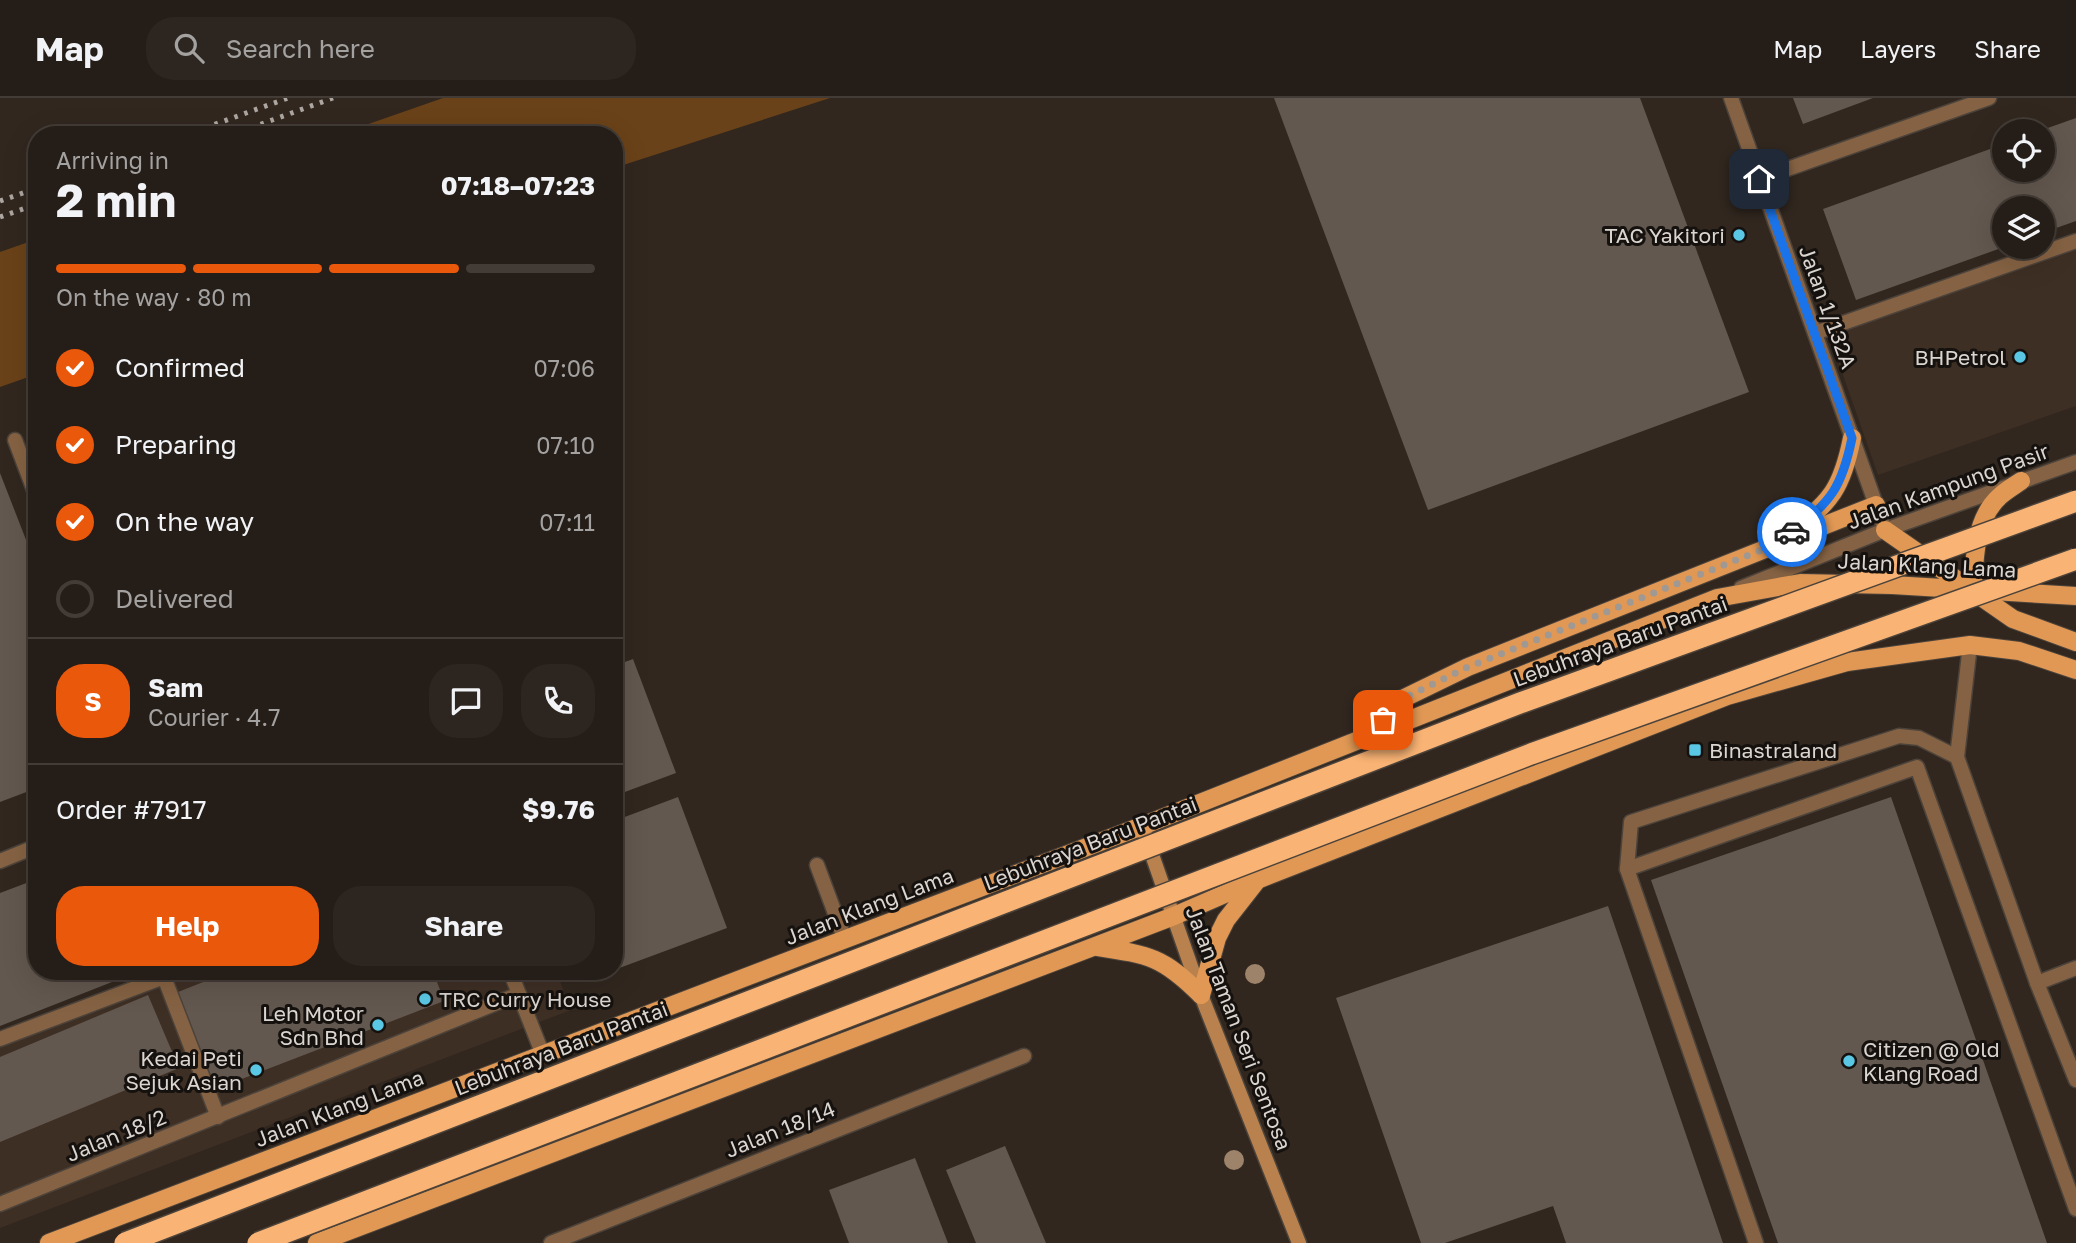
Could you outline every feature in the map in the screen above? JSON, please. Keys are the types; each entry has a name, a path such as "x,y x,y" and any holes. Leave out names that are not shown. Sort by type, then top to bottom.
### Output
{"highway":[{"name":"Lebuhraya Baru Pantai","path":"125,1243 1520,703 2076,502"},
{"path":"258,1243 1531,754 2076,559"}],"main road":[{"path":"1774,545 1826,503 1839,485 1847,464 1852,438"},
{"path":"1973,590 1974,554 1985,517 1997,498 2021,481"},
{"path":"1371,737 1394,703 1468,667 1876,505"},
{"path":"1885,530 2013,619 2076,642"},
{"name":"Jalan Klang Lama","path":"49,1243 1142,826 1717,598 1800,583 2076,596"},
{"path":"317,1243 1174,916 1257,880 1727,696 1847,662 1970,645 2019,651 2076,670"},
{"name":"Jalan Taman Seri Sentosa","path":"1142,826 1201,995 1299,1243"},
{"path":"1095,946 1143,954 1163,962 1201,995 1217,938 1226,920 1257,880"}],"street":[{"name":"Jalan 1/132A","path":"1731,98 1885,530"},
{"path":"1759,179 1989,98"},
{"path":"1815,333 2076,241"},
{"path":"15,440 28,474"},
{"name":"Jalan Kampung Pasir","path":"1717,598 1885,530 2076,462"},
{"path":"1970,645 1957,757 2038,983 2076,1080"},
{"path":"1756,1243 1626,869 1630,822 1899,736 1919,738 1957,757"},
{"path":"1626,869 1917,767 2076,1209"},
{"path":"1,856 28,848"},
{"path":"817,865 845,940"},
{"path":"2038,983 2076,968"},
{"path":"0,1039 156,980"},
{"path":"165,980 218,1117"},
{"path":"514,980 543,1055"},
{"name":"Jalan 18/2","path":"0,1204 519,994"},
{"name":"Jalan 18/14","path":"551,1243 1024,1056"}],"shaded area":[{"path":"443,98 830,98 623,165 623,126 363,126"},
{"path":"28,242 28,377 0,387 0,252"},
{"path":"2076,248 2076,406 1878,475 1829,335 2045,259 2055,259 2055,255"},
{"path":"134,980 559,980 571,1010 0,1228 0,1033"}],"building":[{"path":"1274,98 1640,98 1749,392 1428,510"},
{"path":"1793,98 1873,98 1803,124"},
{"path":"2076,118 2076,221 2055,228 2055,196 1992,196 1992,251 1856,300 1823,209 1992,148 1992,182 2055,182 2055,125"},
{"path":"0,473 28,545 28,791 0,802"},
{"path":"633,659 676,773 623,793 623,663"},
{"path":"678,797 727,928 623,967 623,818"},
{"name":"Citizen @ Old Klang Road","path":"1891,797 2047,1243 1778,1243 1651,880"},
{"path":"28,882 28,980 117,980 0,1026 0,893"},
{"path":"1608,906 1723,1243 1566,1243 1553,1206 1445,1243 1421,1243 1336,998"},
{"path":"208,980 436,980 444,1001 216,1089 178,992"},
{"path":"148,995 179,1068 0,1142 0,1057"},
{"path":"1005,1146 1046,1243 976,1243 946,1170"},
{"path":"915,1158 948,1243 849,1243 829,1190"}],"railway":[{"path":"210,126 288,98"},
{"path":"256,126 333,98"},
{"path":"0,201 28,191"},
{"path":"0,217 28,207"}],"way so far":[{"path":"1383,720 1394,703 1468,667 1774,545 1792,532"}],"place":[{"name":"TAC Yakitori","path":"1739,235"},
{"name":"BHPetrol","path":"2020,357"},
{"name":"Binastraland","path":"1695,750"},
{"name":"TRC Curry House","path":"425,999"},
{"name":"Leh Motor Sdn Bhd","path":"378,1025"},
{"name":"Citizen @ Old Klang Road","path":"1849,1061"},
{"name":"Kedai Peti Sejuk Asian","path":"256,1070"}],"route":[{"path":"1759,179 1852,438 1847,464 1839,485 1826,503 1792,532"}]}
